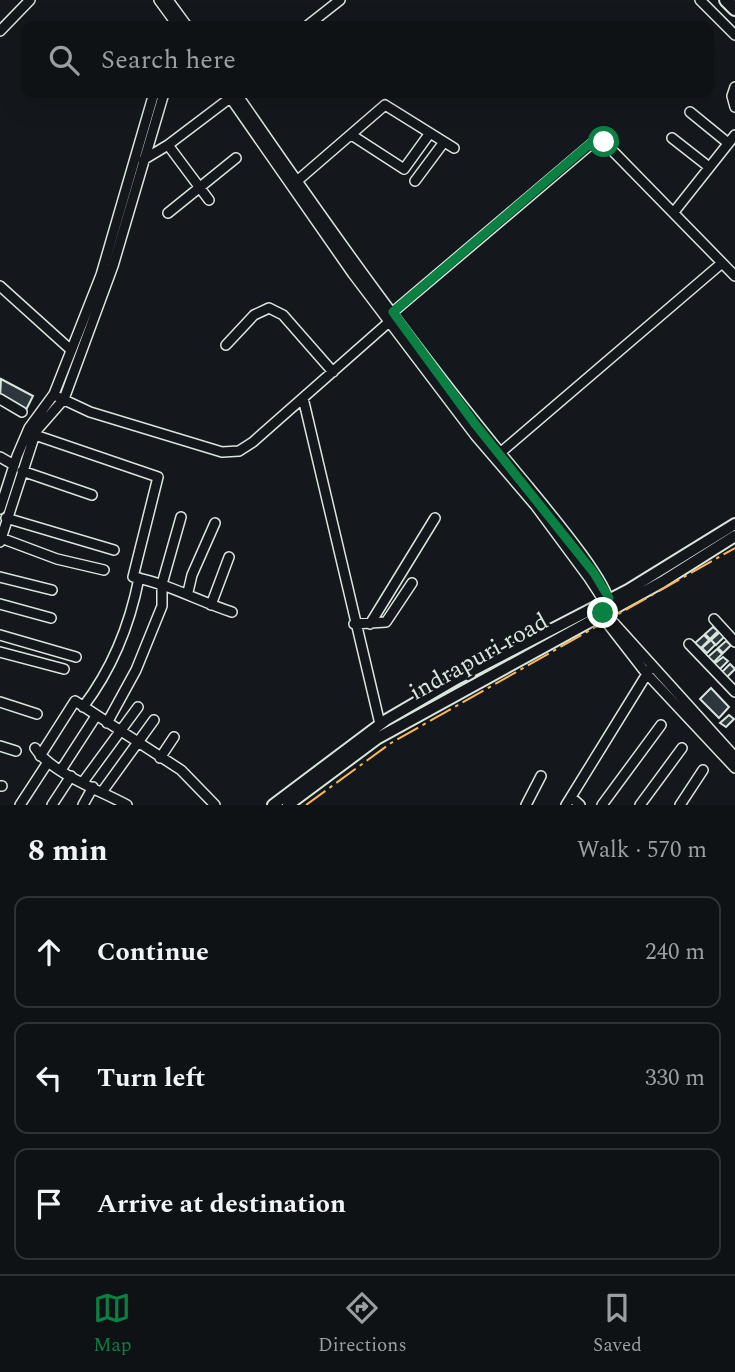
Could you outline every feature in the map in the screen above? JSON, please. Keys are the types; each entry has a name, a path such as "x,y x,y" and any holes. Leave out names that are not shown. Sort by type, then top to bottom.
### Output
{"highway":[{"path":"726,0 735,9"}],"main road":[{"path":"606,606 735,524"},
{"name":"indrapuri road","path":"288,805 378,737 606,606 735,536"},
{"name":"indrapuri road","path":"273,805 380,724 458,678 569,621 606,606"}],"street":[{"path":"0,31 30,0"},
{"path":"159,0 173,21"},
{"path":"168,0 183,21"},
{"path":"313,21 340,0"},
{"path":"701,0 735,35"},
{"path":"735,87 732,96 735,107"},
{"path":"0,509 29,428 54,394 104,265 152,98"},
{"path":"104,570 57,559 1,540 35,435 64,400 118,252 163,98"},
{"path":"132,166 168,145 227,98"},
{"path":"235,98 297,181 328,232"},
{"path":"235,98 475,435 540,511 606,606"},
{"path":"297,181 353,136 385,105 454,148"},
{"path":"690,113 728,143"},
{"path":"353,136 404,169 430,133"},
{"path":"674,212 735,135"},
{"path":"671,138 709,167"},
{"path":"54,394 90,412 230,452 253,442 391,317 596,140 604,142 735,276"},
{"path":"415,181 444,142"},
{"path":"168,145 209,200"},
{"path":"168,214 236,158"},
{"path":"500,453 722,263"},
{"path":"0,286 71,350"},
{"path":"226,345 254,315 269,309 283,315 332,372"},
{"path":"391,317 574,545 612,621 649,670 735,768"},
{"path":"303,398 354,624 380,724"},
{"path":"0,399 22,412"},
{"path":"35,435 158,477 133,577 188,592 211,605 232,612"},
{"path":"0,457 14,464"},
{"path":"22,471 92,495"},
{"path":"107,723 125,693 162,606 162,584 181,517"},
{"path":"6,518 114,550"},
{"path":"370,624 435,518"},
{"path":"188,592 192,575 215,523"},
{"path":"211,605 229,557"},
{"path":"0,577 52,590"},
{"path":"83,707 100,684 132,613 139,578"},
{"path":"354,624 388,620 412,583"},
{"path":"0,604 51,618"},
{"path":"714,620 735,642"},
{"path":"0,635 76,657"},
{"path":"690,644 735,692"},
{"path":"0,652 64,669"},
{"path":"649,670 735,757"},
{"path":"580,805 569,801 649,670"},
{"path":"20,805 41,755 75,701 181,770 215,805"},
{"path":"0,702 37,714"},
{"path":"83,782 138,707"},
{"path":"61,770 96,716"},
{"path":"102,792 154,720"},
{"path":"602,805 661,725"},
{"path":"160,758 174,737"},
{"path":"0,746 16,751"},
{"path":"640,805 682,748"},
{"path":"41,755 114,802 127,805"},
{"path":"680,805 703,770"},
{"path":"52,805 71,776"},
{"path":"526,805 541,776"},
{"path":"83,805 93,787"}],"building":[{"path":"1,379 33,396 25,412 0,399"},
{"path":"713,627 718,631 710,639 705,634"},
{"path":"720,632 724,637 716,645 711,640"},
{"path":"704,635 709,640 701,648 695,643"},
{"path":"711,640 715,645 707,653 702,648"},
{"path":"726,641 731,645 723,653 718,648"},
{"path":"717,649 722,654 714,662 708,657"},
{"path":"723,657 728,661 720,669 714,664"},
{"path":"730,664 735,669 727,677 722,672"},
{"path":"711,688 729,707 719,718 700,699"},
{"path":"729,715 734,719 726,727 720,723"}],"power":[{"path":"306,805 391,743 735,548"}],"route":[{"path":"603,613 604,601 609,598 594,573 537,497 475,424 393,312 592,142 604,142"}]}
